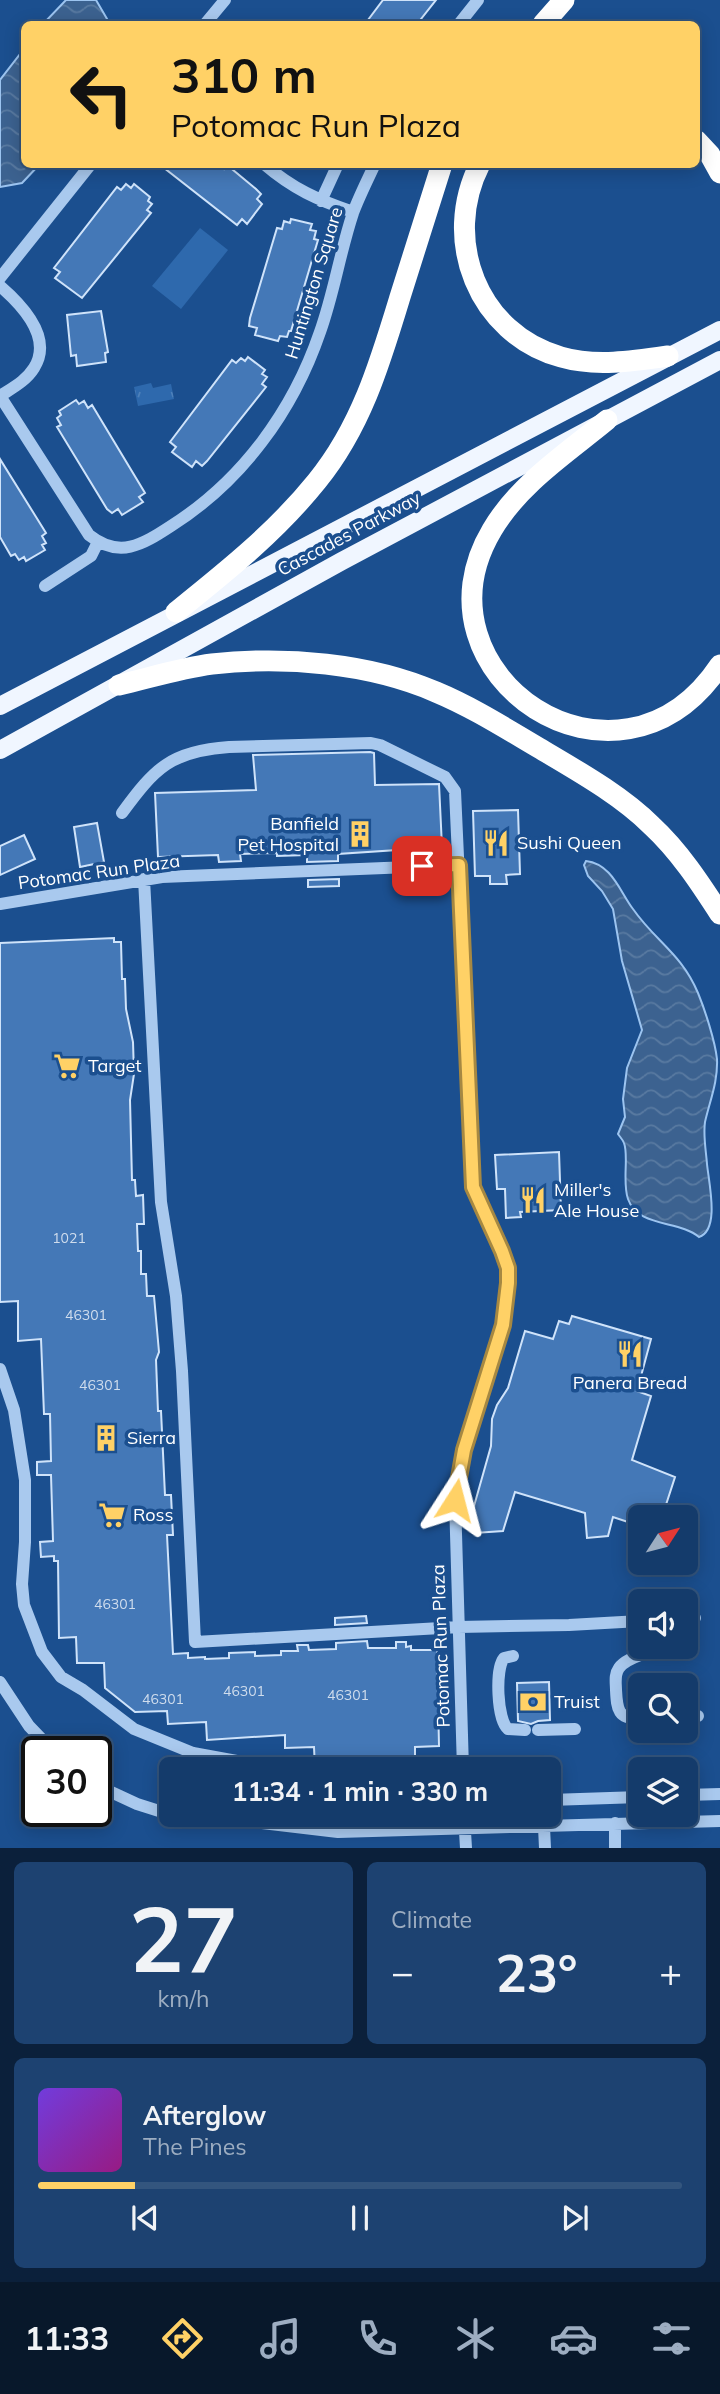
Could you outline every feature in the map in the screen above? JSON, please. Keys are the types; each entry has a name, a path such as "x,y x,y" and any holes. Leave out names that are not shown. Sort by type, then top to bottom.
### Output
{"highway":[{"path":"546,21 564,0"},
{"path":"700,144 720,173"},
{"path":"176,612 244,557 289,514 319,479 349,433 376,375 441,168"},
{"path":"478,168 465,204 465,250 473,279 488,307 498,319 534,347 564,358 607,362 668,356"},
{"path":"607,420 534,480 504,512 492,530 480,558 474,588 475,619 486,655 509,688 532,708 559,722 605,730 636,727 665,716 702,689 720,665"},
{"path":"119,685 210,664 288,662 334,666 395,677 423,686 467,706 574,769 651,824 701,884 720,914"}],"main road":[{"name":"Cascades Parkway","path":"0,706 720,330"},
{"name":"Cascades Parkway","path":"0,750 342,561 720,360"}],"street":[{"path":"208,21 225,0"},
{"path":"460,21 478,0"},
{"path":"0,278 89,168"},
{"path":"269,168 285,182 321,201 353,212"},
{"path":"321,201 336,168"},
{"name":"Huntington Square","path":"98,542 112,548 127,548 155,536 206,501 233,477 263,442 295,393 310,361 353,212 372,168"},
{"path":"0,286 17,300 34,323 41,351 34,369 20,383 0,396 81,526 98,542 90,556 45,586"},
{"path":"121,813 159,770 178,756 189,752 229,747 371,743 450,781 456,791 459,865"},
{"name":"Potomac Run Plaza","path":"0,904 144,879 459,865 473,1187 508,1268 503,1325 458,1476 455,1500 462,1757"},
{"path":"144,879 161,1202 176,1296 181,1358 195,1642 457,1627 628,1622"},
{"path":"0,1370 14,1410 24,1479 24,1605 41,1652 61,1677 83,1690 134,1729 193,1753 215,1757"},
{"path":"513,1656 504,1658 499,1666 501,1719 508,1730 575,1729"},
{"path":"628,1718 622,1715 617,1706 616,1675 624,1662 631,1659"},
{"path":"0,1682 39,1736"},
{"path":"112,1792 159,1811"},
{"path":"698,1795 720,1794"},
{"path":"561,1800 628,1797"},
{"path":"561,1825 720,1821"},
{"path":"615,1823 615,1848"},
{"path":"308,1827 338,1832 504,1827"},
{"path":"544,1827 545,1848"},
{"path":"465,1828 466,1848"}],"green space":[{"path":"200,228 228,250 181,309 152,286"},
{"path":"151,383 153,388 171,384 174,399 138,406 134,387"}],"water":[{"path":"66,0 96,0 108,21 46,21"},
{"path":"21,53 21,168 36,168 22,183 0,187 0,80"},
{"path":"586,861 595,863 609,873 642,920 684,968 698,993 709,1026 717,1059 715,1083 704,1127 712,1205 709,1225 699,1237 681,1228 640,1215 628,1199 625,1148 618,1134 625,1117 623,1099 627,1068 642,1030 622,961 613,909 602,891 588,876 584,865"}],"building":[{"path":"383,0 436,0 419,21 367,21"},
{"path":"164,168 231,168 261,194 257,199 262,204 247,224 242,219 237,225"},
{"path":"126,184 131,188 134,184 150,197 148,201 152,204 147,210 151,213 82,298 55,278 60,272 54,268 117,187 121,190"},
{"path":"291,219 312,224 310,230 316,231 314,239 318,240 291,331 287,337 280,336 278,341 255,335 257,328 249,326 277,228 282,229 284,221 290,223"},
{"path":"101,311 108,352 105,353 106,362 77,366 76,355 71,356 67,315"},
{"path":"248,357 265,370 262,374 267,377 262,384 266,387 207,461 202,466 196,461 192,467 172,452 176,447 170,442 232,360 236,363 241,358 245,361"},
{"path":"76,400 79,404 84,401 88,408 92,405 145,493 139,497 143,502 122,515 118,509 112,513 107,509 57,427 61,425 57,418 61,415 59,411"},
{"path":"0,459 46,533 42,536 46,543 42,545 45,550 26,561 24,557 19,560 15,554 11,556 0,537"},
{"path":"374,753 375,785 439,784 442,847 338,854 338,861 307,862 307,855 277,856 277,853 240,854 241,861 219,862 218,855 158,857 155,793 256,790 253,755"},
{"name":"Sushi Queen","path":"518,810 520,874 506,875 507,884 490,884 490,876 475,876 473,811"},
{"path":"97,823 104,862 80,867 74,827"},
{"path":"24,835 35,859 0,875 0,846"},
{"path":"339,879 339,886 308,887 308,880"},
{"path":"114,938 114,942 121,942 122,979 125,979 126,1009 133,1042 134,1074 130,1100 132,1180 135,1180 136,1196 143,1195 144,1224 137,1224 138,1251 141,1251 141,1274 146,1274 147,1296 154,1296 159,1352 156,1360 158,1411 161,1411 165,1495 171,1495 173,1535 167,1535 173,1654 188,1653 188,1658 205,1659 229,1658 229,1653 281,1655 281,1651 298,1651 297,1645 308,1645 309,1650 336,1649 336,1643 367,1641 368,1648 396,1648 396,1642 406,1642 406,1647 411,1646 411,1650 437,1650 439,1746 415,1747 415,1757 314,1757 314,1747 285,1748 285,1735 207,1740 206,1722 168,1724 167,1711 135,1712 105,1688 104,1663 77,1663 76,1637 59,1638 58,1561 54,1561 54,1556 41,1557 40,1542 53,1541 51,1475 37,1475 37,1462 51,1461 50,1414 44,1414 41,1339 18,1341 18,1301 0,1302 0,943"},
{"name":"Miller's Ale House","path":"559,1152 561,1210 520,1212 521,1217 506,1218 505,1189 497,1189 495,1155"},
{"path":"572,1316 651,1339 637,1391 651,1396 632,1460 675,1477 666,1505 628,1505 628,1522 613,1517 608,1536 587,1538 585,1513 515,1492 503,1531 475,1533 474,1506 491,1446 492,1419 508,1388 525,1331 553,1339 559,1321 569,1324"},
{"path":"366,1616 367,1623 335,1625 335,1618"},
{"name":"Truist","path":"549,1682 550,1720 531,1724 518,1721 517,1683"}],"place":[{"name":"Banfield Pet Hospital","path":"360,834"},
{"name":"Sushi Queen","path":"496,843"},
{"name":"Target","path":"67,1066"},
{"name":"Miller's Ale House","path":"533,1200"},
{"name":"Panera Bread","path":"630,1354"},
{"name":"Sierra","path":"106,1438"},
{"name":"Ross","path":"112,1515"},
{"name":"Truist","path":"533,1702"}],"route":[{"path":"422,866 459,865 468,1124 473,1187 508,1268 503,1325 464,1450 455,1500"}]}
